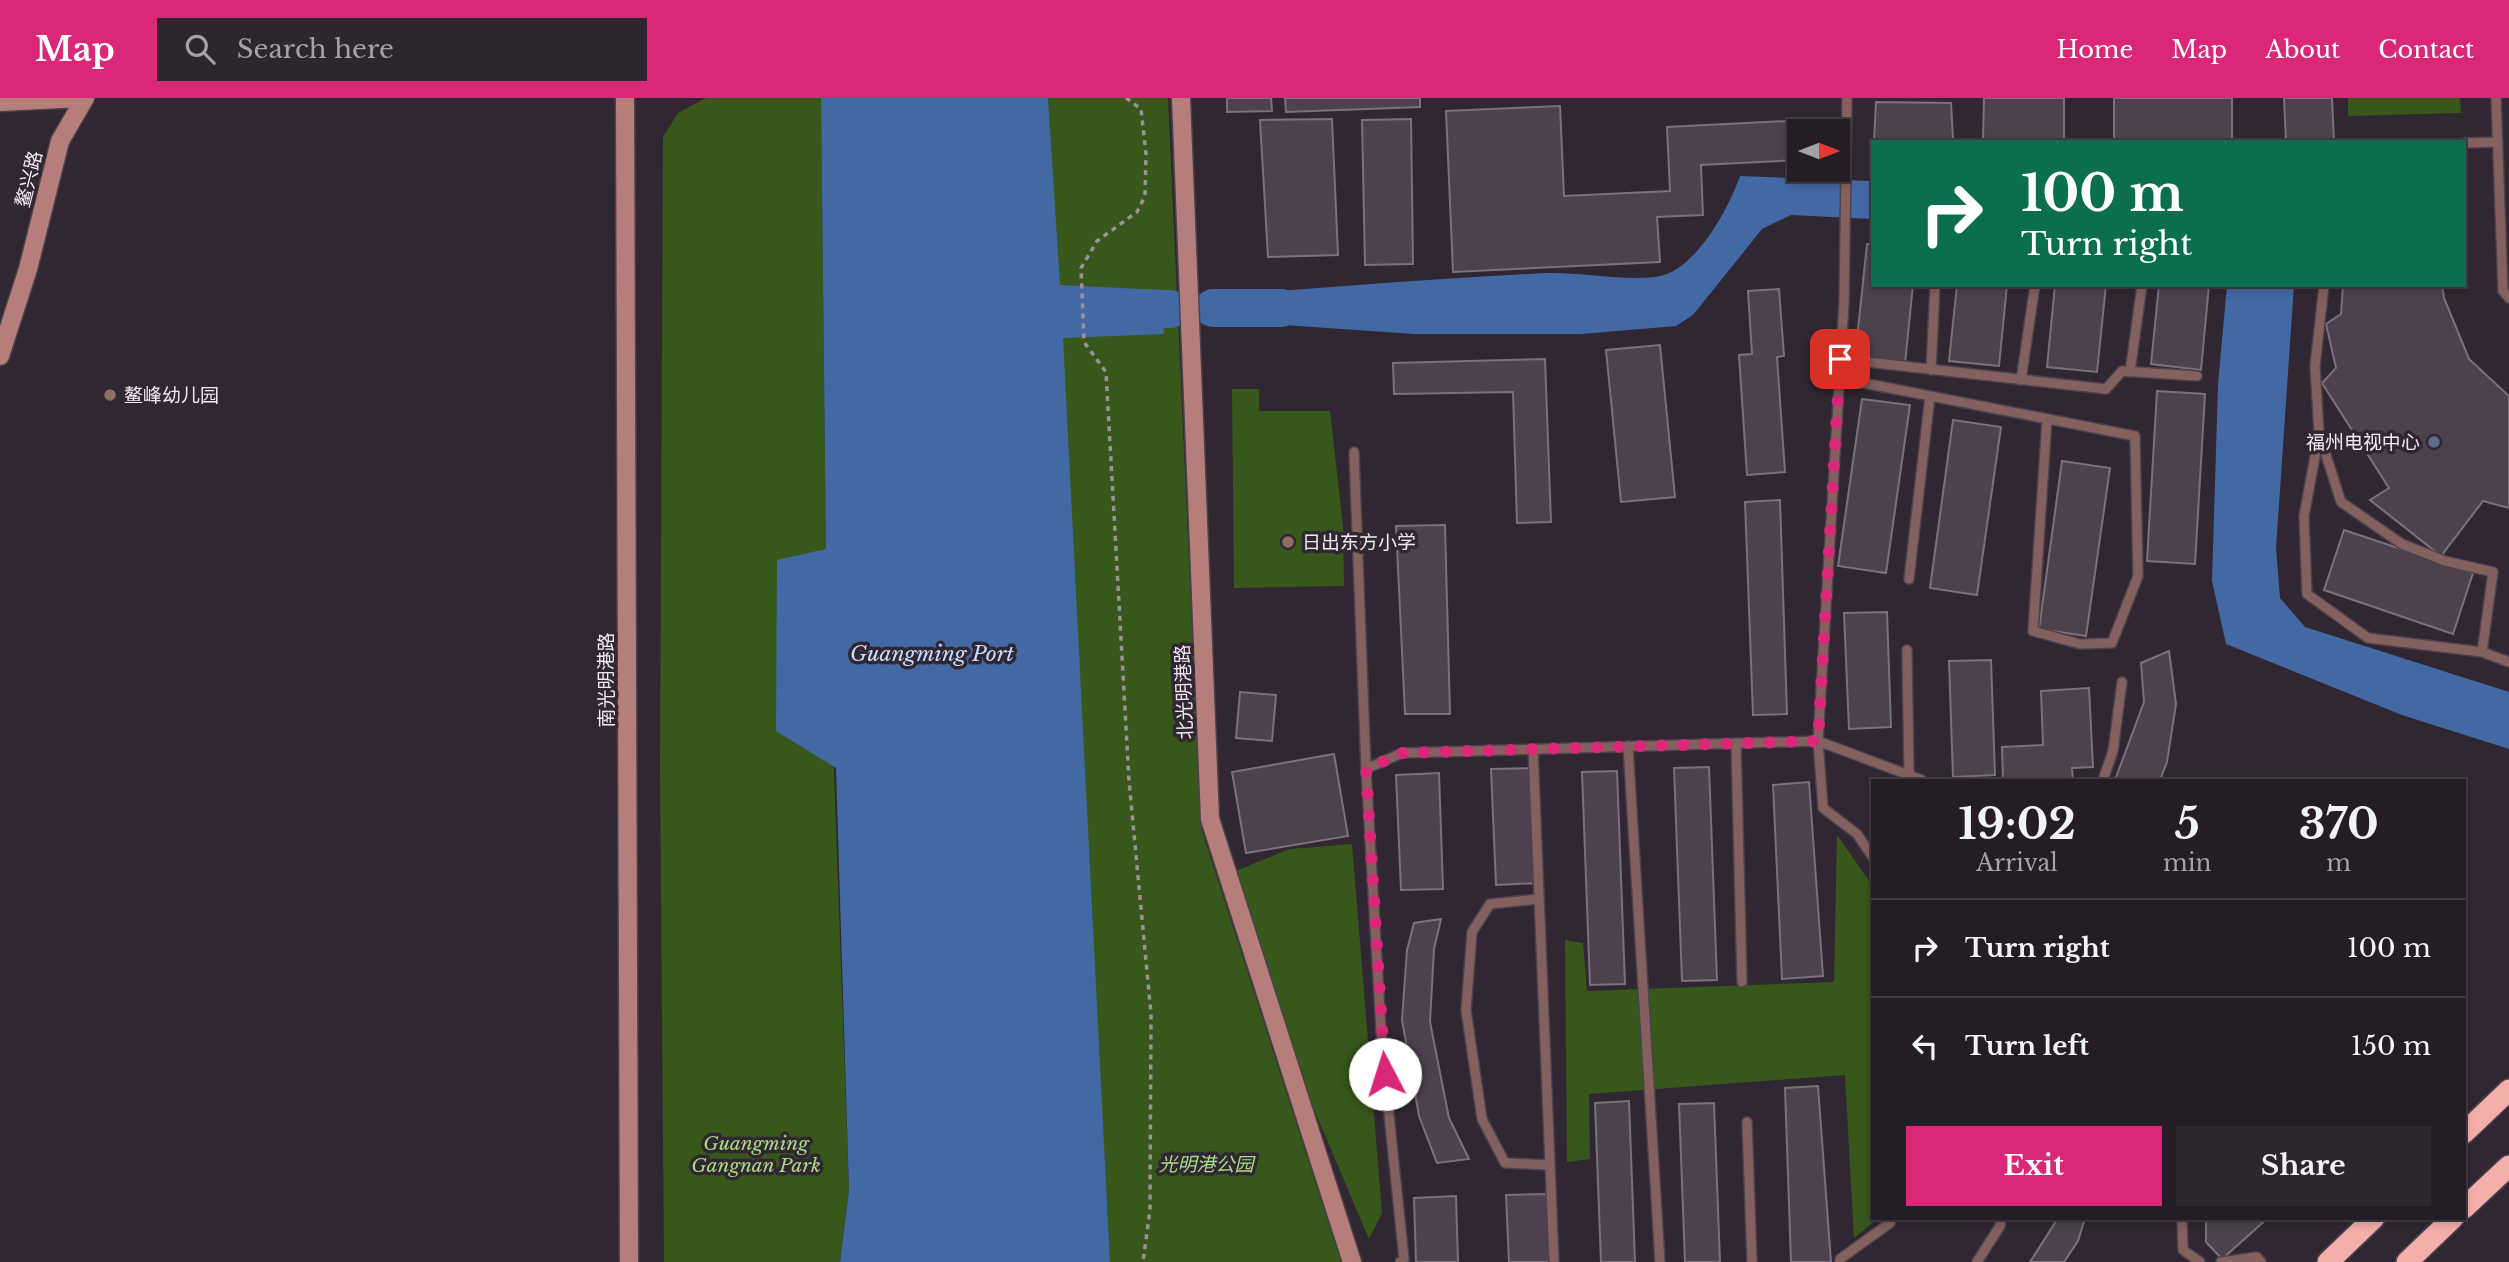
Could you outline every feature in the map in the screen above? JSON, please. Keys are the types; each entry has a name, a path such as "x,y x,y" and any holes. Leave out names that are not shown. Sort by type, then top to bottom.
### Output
{"highway":[{"path":"2466,1131 2509,1090"},
{"path":"2466,1206 2509,1166"},
{"path":"2328,1262 2372,1220"},
{"path":"2407,1262 2451,1220"}],"street":[{"path":"0,102 83,98"},
{"name":"鳌兴路","path":"0,356 28,269 60,141 83,98"},
{"name":"南光明港路","path":"625,98 629,1262"},
{"name":"北光明港路","path":"1181,98 1210,819 1352,1262"}],"lane":[{"path":"1847,98 1840,359 1818,741 1823,808 1857,834 1871,855"},
{"path":"2496,98 2503,291 2509,298"},
{"path":"2466,143 2498,142"},
{"path":"1931,370 1936,287"},
{"path":"2021,380 2035,287"},
{"path":"2130,372 2142,287"},
{"path":"2324,287 2315,366 2319,433 2304,516 2307,594 2368,638 2482,652 2509,662"},
{"path":"1840,359 2106,389 2122,371 2197,376"},
{"path":"1838,379 1930,396 2135,436 2138,576 2112,643 2080,644 2033,631 2047,419"},
{"path":"1909,579 1930,396"},
{"path":"2319,433 2341,502 2402,544 2445,561 2493,572 2482,652"},
{"path":"1354,452 1366,769 1382,1048 1404,1259 1400,1262"},
{"path":"1907,650 1909,775"},
{"path":"2103,779 2113,751 2122,682"},
{"path":"1366,769 1402,753 1818,741 1919,779"},
{"path":"1736,743 1742,982"},
{"path":"1628,746 1660,1262"},
{"path":"1533,749 1554,1262"},
{"path":"1539,899 1490,904 1472,932 1466,1010 1482,1119 1505,1163 1550,1165"},
{"path":"1746,1122 1752,1262"},
{"path":"1840,1262 1840,1259 1891,1220"},
{"path":"1977,1262 2000,1226 2001,1220"},
{"path":"2182,1220 2183,1250 2200,1262"},
{"path":"2221,1262 2257,1257 2261,1262"}],"path":[{"path":"1126,98 1141,109 1146,154 1145,195 1136,212 1097,241 1081,268 1084,342 1106,373 1129,781 1151,1014 1150,1210 1143,1262"}],"green space":[{"name":"Guangming Gangnan Park","path":"706,98 821,98 826,549 849,1190 840,1262 664,1262 660,770 663,137 678,113"},
{"name":"光明港公园","path":"1048,98 1168,98 1201,828 1341,1262 1110,1262"},
{"path":"2348,98 2460,98 2461,113 2348,116"},
{"path":"1232,389 1259,389 1259,411 1330,411 1343,526 1344,586 1234,588"},
{"path":"1837,835 1871,884 1871,1220 1876,1220 1854,1238 1845,1075 1589,1094 1590,1159 1567,1162 1565,940 1583,943 1587,991 1834,982"},
{"path":"1352,844 1382,1213 1369,1239 1313,1107 1236,871 1289,849"}],"water":[{"name":"Guangming Port","path":"821,98 1048,98 1060,285 1161,290 1164,334 1063,338 1110,1262 840,1262 849,1190 836,768 776,731 777,560 826,549"},
{"path":"1740,176 1787,178 1787,182 1871,181 1871,219 1791,215 1762,229 1693,315 1676,326 1582,334 1414,334 1243,322 1229,308 1241,294 1356,285 1548,273 1635,278 1660,276 1686,262 1719,220"},
{"path":"2227,287 2294,287 2276,548 2280,598 2305,627 2509,692 2509,749 2402,715 2226,644 2212,581 2218,384"}],"building":[{"path":"1227,98 1271,98 1272,111 1227,112"},
{"path":"1285,98 1420,98 1420,107 1286,112"},
{"path":"1984,98 2064,98 2064,140 1874,140 1876,102 1951,103 1953,139 1983,139"},
{"path":"2114,98 2232,98 2232,140 2114,140"},
{"path":"2284,98 2332,98 2334,140 2286,140"},
{"path":"1560,106 1564,196 1670,191 1667,127 1787,121 1787,161 1701,165 1703,215 1657,217 1660,262 1453,272 1446,111"},
{"path":"1332,119 1338,255 1268,257 1260,120"},
{"path":"1411,119 1413,264 1365,265 1362,120"},
{"path":"1867,244 1871,244 1871,287 1913,287 1905,363 1855,358"},
{"path":"1957,287 2007,287 1999,366 1949,361"},
{"path":"2055,287 2106,287 2097,372 2047,367"},
{"path":"2159,287 2209,287 2201,370 2151,364"},
{"name":"福州电视中心","path":"2343,287 2442,287 2444,298 2469,359 2509,396 2509,508 2483,501 2441,556 2370,500 2389,488 2322,383 2336,368 2326,324 2341,314"},
{"path":"1779,289 1784,356 1777,357 1785,472 1747,475 1739,355 1752,354 1748,291"},
{"path":"1660,345 1675,497 1621,502 1606,350"},
{"path":"1545,359 1551,522 1517,523 1513,392 1394,394 1393,363"},
{"path":"2157,391 2205,394 2195,564 2147,561"},
{"path":"1862,399 1910,405 1886,573 1838,566"},
{"path":"1953,420 2001,427 1977,595 1930,588"},
{"path":"2062,461 2110,468 2086,636 2039,629"},
{"path":"1780,500 1787,714 1753,715 1745,502"},
{"path":"1445,525 1450,714 1405,714 1396,526"},
{"path":"2344,530 2473,573 2453,634 2324,590"},
{"path":"1887,612 1891,727 1849,729 1844,613"},
{"path":"2169,651 2176,704 2167,762 2160,779 2115,779 2144,702 2141,663"},
{"path":"1991,660 1995,775 1953,777 1949,661"},
{"path":"2089,688 2093,767 2072,768 2073,779 2003,779 2002,747 2043,745 2041,691"},
{"path":"1240,692 1276,695 1272,741 1236,738"},
{"path":"1334,754 1348,836 1246,853 1232,772"},
{"path":"1709,767 1717,980 1682,981 1674,768"},
{"path":"1534,768 1538,883 1496,885 1491,769"},
{"path":"1617,771 1625,984 1590,985 1582,772"},
{"path":"1439,773 1443,889 1401,890 1396,775"},
{"path":"1809,782 1823,976 1782,979 1773,785"},
{"path":"1441,919 1434,949 1430,1022 1449,1118 1469,1159 1437,1163 1419,1116 1402,1020 1407,950 1414,923"},
{"path":"1818,1086 1831,1262 1791,1262 1785,1088"},
{"path":"1629,1101 1635,1262 1601,1262 1595,1103"},
{"path":"1714,1103 1720,1262 1685,1262 1679,1104"},
{"path":"1549,1194 1551,1262 1509,1262 1506,1195"},
{"path":"1456,1196 1458,1262 1416,1262 1414,1198"},
{"path":"2057,1220 2084,1220 2078,1241 2064,1262 2030,1262"},
{"path":"2206,1220 2266,1220 2222,1259 2206,1242"}],"waterway":[{"path":"1109,308 1170,309"},
{"path":"1213,308 1281,308"}],"place":[{"name":"鳌峰幼儿园","path":"110,395"},
{"name":"福州电视中心","path":"2434,442"},
{"name":"日出东方小学","path":"1288,542"}],"route":[{"path":"1385,1074 1366,769 1402,753 1818,741 1840,359"}]}
